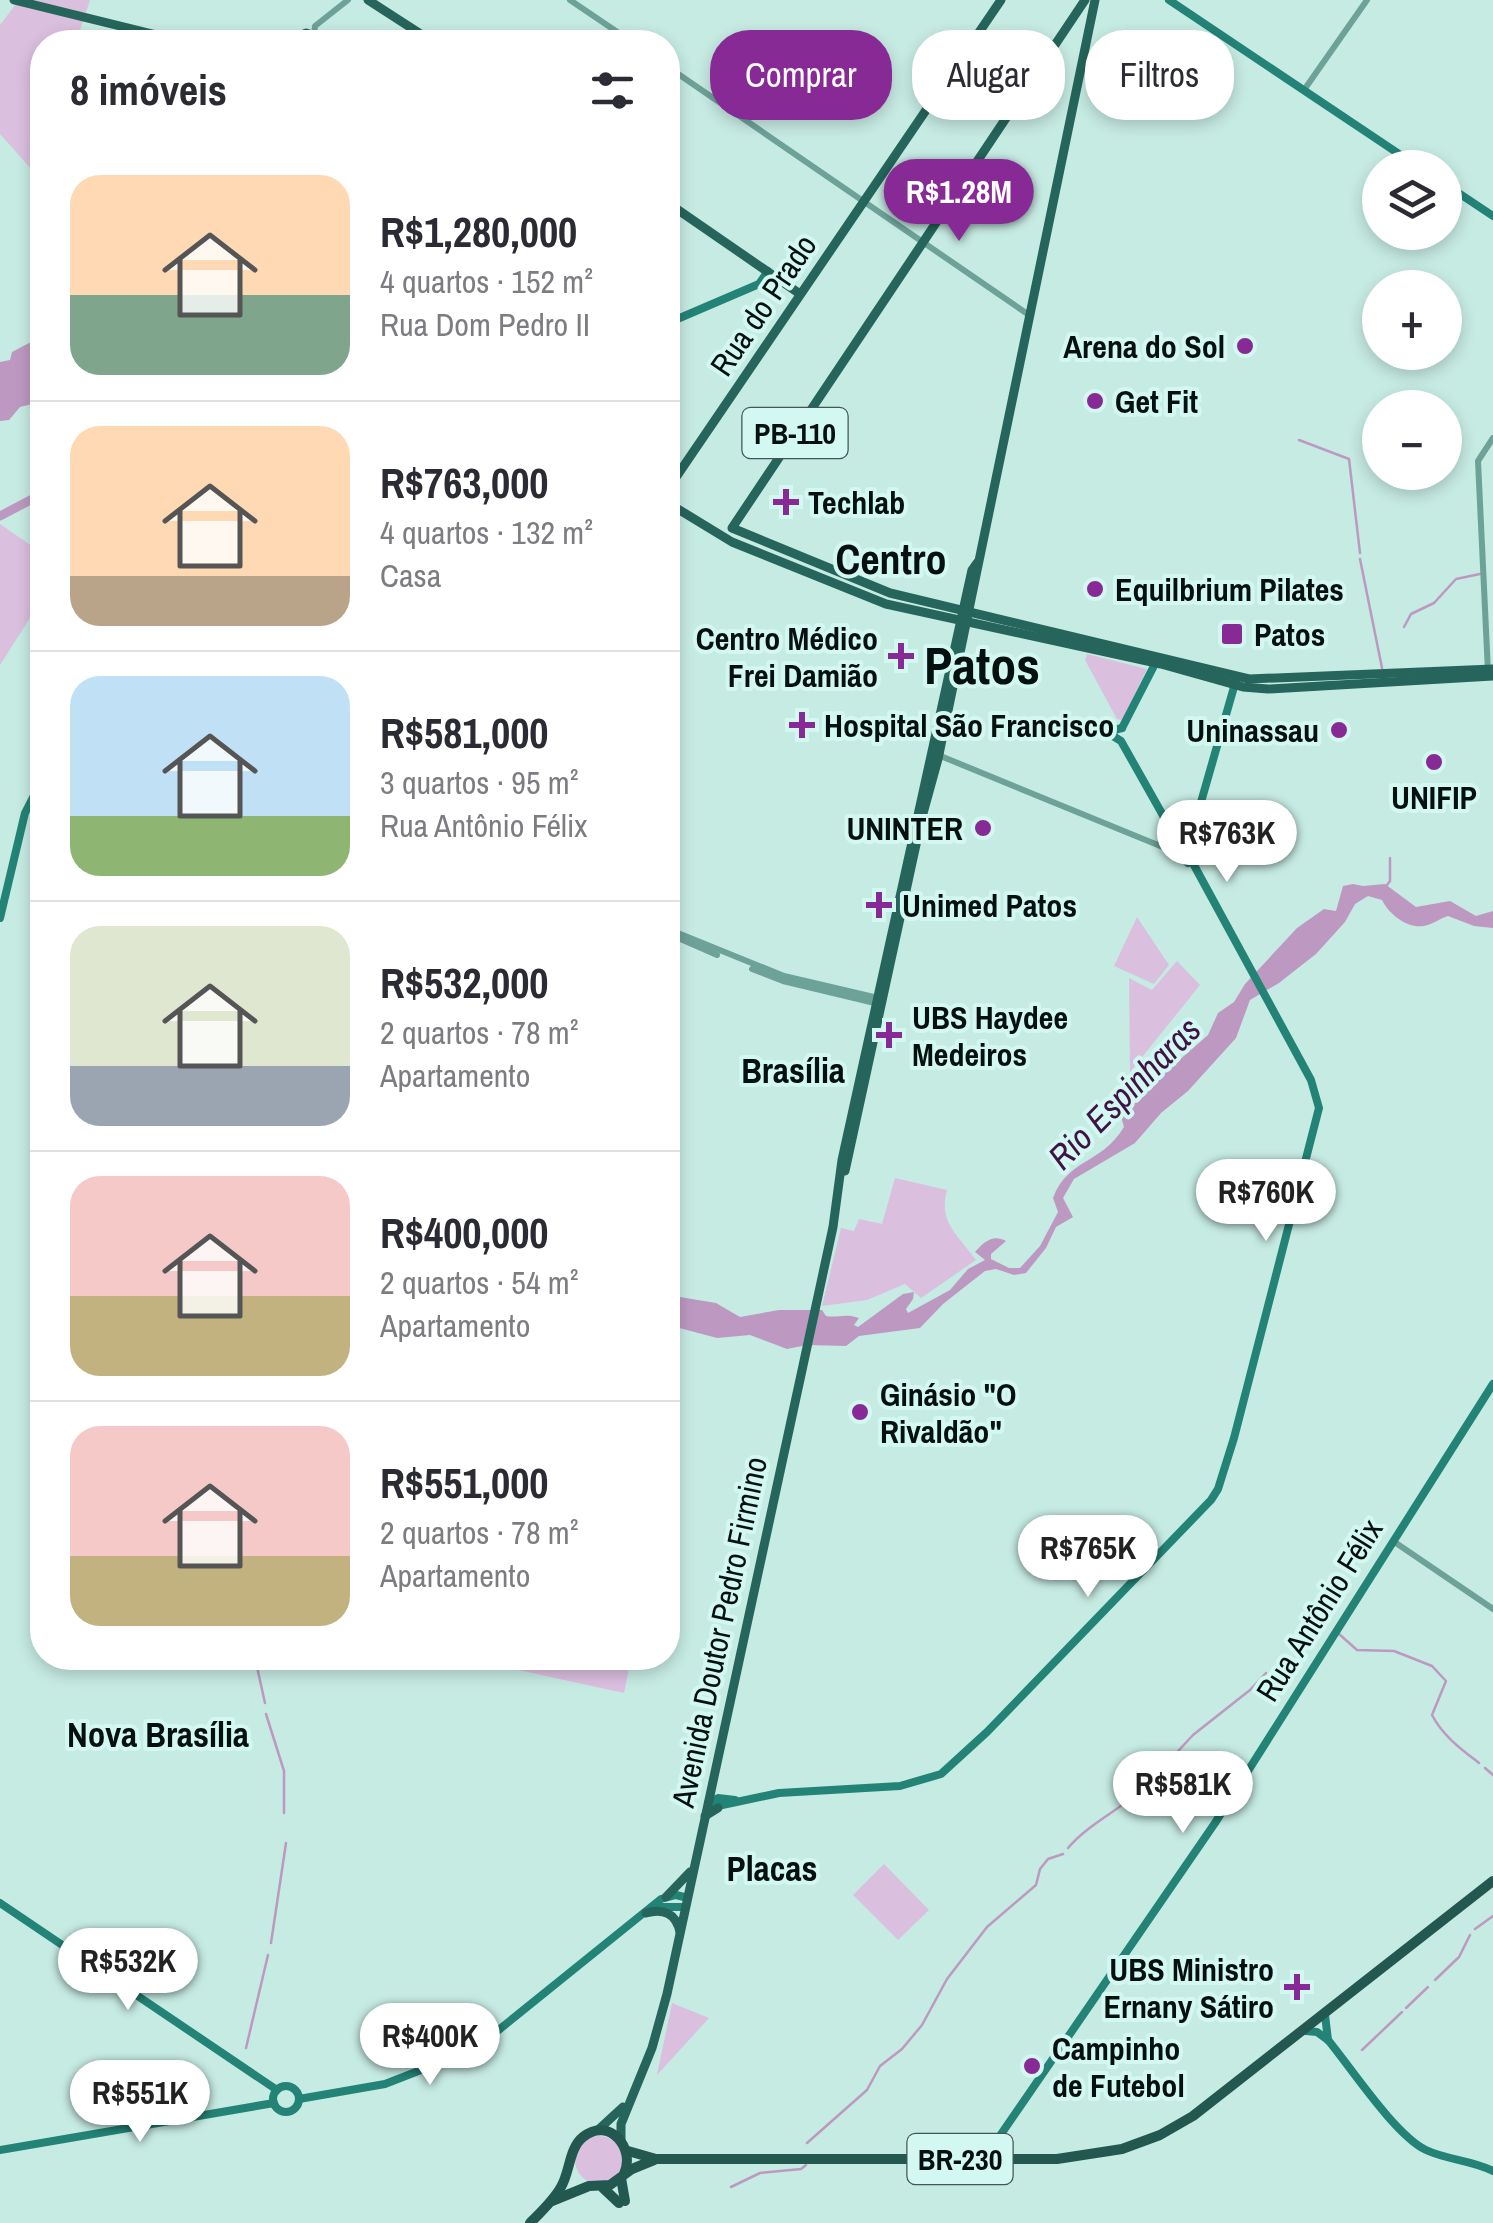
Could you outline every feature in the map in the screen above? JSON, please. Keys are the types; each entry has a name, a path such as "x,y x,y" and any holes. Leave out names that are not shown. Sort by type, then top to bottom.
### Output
{"highway":[{"name":"BR-230","path":"598,2131 608,2132 624,2146 656,2159 1080,2158 1143,2142 1192,2116 1318,2026 1493,1881"},
{"path":"530,2223 551,2202 572,2163 576,2144 598,2131"},
{"path":"572,2163 578,2178 589,2186 626,2200 623,2180 628,2163 624,2146"},
{"name":"BR-230","path":"606,2191 656,2159"},
{"path":"551,2202 589,2186"},
{"path":"606,2191 608,2209"}],"main road":[{"path":"14,0 130,30"},
{"path":"368,0 414,30"},
{"name":"Rua do Prado","path":"680,471 1001,0"},
{"path":"924,242 1085,0"},
{"name":"Avenida Doutor Pedro Firmino","path":"880,1002 940,756 974,566 1031,316 1094,0"},
{"path":"1168,0 1393,150"},
{"path":"1462,195 1493,216"},
{"path":"680,211 800,294"},
{"name":"PB-110","path":"924,242 732,524 734,530 886,604 965,617 1239,682"},
{"path":"680,318 759,284 768,272"},
{"name":"PB-110","path":"680,511 706,528 816,570"},
{"name":"Avenida Doutor Pedro Firmino","path":"624,2146 620,2124 664,2005 705,1816 716,1803 712,1786 965,617"},
{"path":"716,1803 779,1793 900,1786 929,1780 950,1768 1218,1489 1316,1132 1319,1108 1316,1092 1189,854 1179,844 1123,740 1126,733 1122,728 1157,660"},
{"path":"1189,854 1192,827 1239,682 1491,673"},
{"path":"0,918 30,803"},
{"path":"1179,844 1192,827"},
{"path":"1179,844 1189,854"},
{"name":"Rua Antônio Félix","path":"984,2160 1214,1824 1493,1384"},
{"path":"299,2100 385,2084 475,2049 666,1897 694,1865"},
{"path":"666,1897 676,1895 686,1903"},
{"path":"0,1903 277,2090"},
{"path":"650,1910 686,1903"},
{"path":"650,1910 669,1913 680,1932"},
{"path":"1318,2026 1397,2126 1416,2144 1432,2153 1493,2171"},
{"path":"277,2090 293,2088 299,2100"},
{"path":"274,2103 277,2090"},
{"name":"Avenida Doutor Pedro Firmino","path":"598,2131 611,2122 633,2092"},
{"path":"274,2103 288,2112 295,2109 299,2100"},
{"path":"0,2150 274,2103"}],"street":[{"path":"314,30 348,0"},
{"path":"570,0 614,30"},
{"path":"1304,90 1367,0"},
{"path":"680,74 1031,316"},
{"path":"1491,673 1478,462 1493,438"},
{"path":"940,756 1179,844"},
{"path":"680,937 784,976 880,1002"},
{"path":"1392,1541 1493,1609"}],"shaded area":[{"path":"19,0 90,0 80,30 30,30 30,168 0,134 0,25"},
{"path":"30,343 30,404 20,407 9,420 0,421 0,362 10,360 12,352"},
{"path":"0,524 30,545 30,618 0,665"},
{"path":"1087,654 1147,669 1122,720 1117,719 1085,660"},
{"path":"1385,884 1416,907 1450,901 1476,916 1493,911 1493,928 1448,916 1427,925 1411,925 1399,919 1382,900 1368,896 1355,904 1345,922 1316,954 1250,1000 1236,1038 1135,1143 1074,1179 1063,1198 1073,1217 1056,1227 1046,1248 1026,1273 985,1271 920,1328 859,1336 846,1346 787,1349 750,1335 717,1338 680,1328 680,1297 716,1303 740,1317 779,1310 822,1310 826,1316 859,1318 854,1325 858,1327 903,1294 914,1292 906,1309 908,1313 950,1290 968,1269 985,1260 975,1252 993,1239 1006,1241 991,1254 991,1259 1009,1268 1020,1268 1040,1246 1058,1212 1053,1198 1067,1175 1115,1139 1124,1127 1121,1116 1128,1105 1208,1035 1218,1013 1234,1002 1245,984 1297,928 1324,909 1336,911 1343,886"},
{"path":"1137,917 1169,965 1154,984 1114,966"},
{"path":"1177,961 1200,985 1130,1072 1129,978 1152,990"},
{"path":"895,1178 947,1190 947,1220 976,1260 921,1298 905,1284 867,1300 822,1306 841,1228 854,1231 859,1219 882,1224"},
{"path":"518,1670 629,1670 624,1693"},
{"path":"884,1864 929,1910 898,1940 853,1895"},
{"path":"672,2003 709,2018 657,2075"},
{"path":"599,2136 616,2143 623,2160 616,2177 599,2184 582,2177 575,2160 582,2143"}],"waterway":[{"path":"1299,440 1349,459 1360,553"},
{"path":"0,516 30,500"},
{"path":"1360,559 1382,668"},
{"path":"1404,627 1411,614 1434,603 1456,579 1480,574"},
{"path":"1387,885 1390,858"},
{"name":"Rio Espinharas","path":"784,1326 839,1327"},
{"path":"1339,1634 1357,1650 1394,1651 1432,1666 1446,1681 1432,1715 1447,1736 1479,1763"},
{"path":"258,1670 265,1703"},
{"path":"1154,1777 1193,1735 1266,1673"},
{"path":"266,1714 284,1771 284,1813"},
{"path":"1485,1768 1493,1775"},
{"path":"1068,1848 1148,1783"},
{"path":"271,1943 286,1843"},
{"path":"807,2143 867,2090 880,2066 902,2049 922,2025 947,1979 987,1927 1036,1885 1040,1869 1048,1859 1063,1854"},
{"path":"1475,1929 1493,1916"},
{"path":"1435,1980 1459,1957 1470,1935"},
{"path":"246,2048 268,1955"},
{"path":"1406,2008 1428,1987"},
{"path":"1362,2050 1402,2012"},
{"path":"731,2187 760,2173 801,2169 806,2165"}],"place":[{"name":"Arena do Sol","path":"1245,346"},
{"name":"Get Fit","path":"1095,401"},
{"name":"Techlab","path":"786,502"},
{"name":"Equilbrium Pilates","path":"1095,589"},
{"name":"Patos","path":"1232,634"},
{"name":"Centro Médico Frei Damião","path":"901,656"},
{"name":"Hospital São Francisco","path":"802,725"},
{"name":"Uninassau","path":"1339,730"},
{"name":"UNIFIP","path":"1434,762"},
{"name":"UNINTER","path":"983,828"},
{"name":"Unimed Patos","path":"879,905"},
{"name":"UBS Haydee Medeiros","path":"889,1035"},
{"name":"Ginásio \"O Rivaldão\"","path":"860,1412"},
{"name":"UBS Ministro Ernany Sátiro","path":"1297,1987"},
{"name":"Campinho de Futebol","path":"1032,2066"}],"district":[{"name":"Centro","path":"891,559"},
{"name":"Patos","path":"982,665"},
{"name":"Brasília","path":"793,1070"},
{"name":"Nova Brasília","path":"158,1734"},
{"name":"Placas","path":"772,1868"}]}
